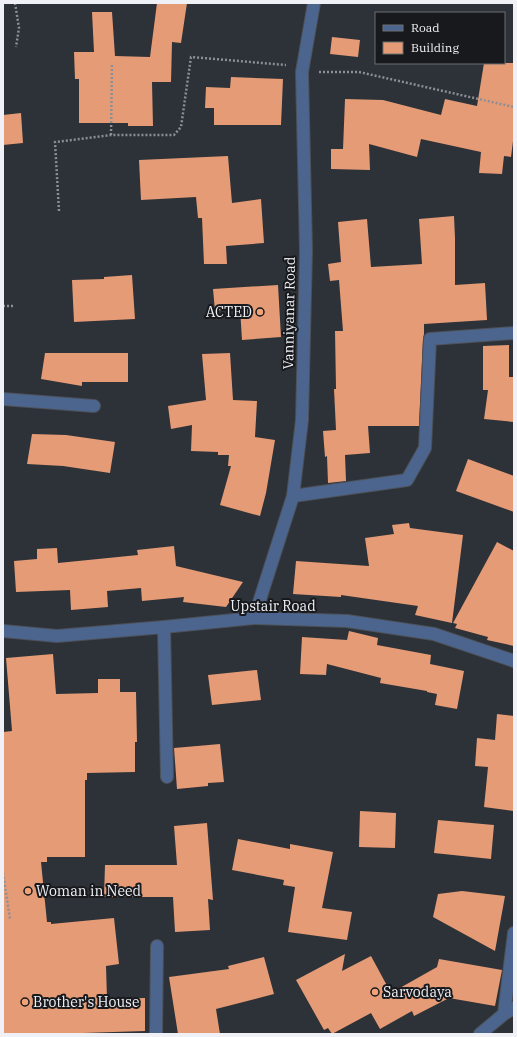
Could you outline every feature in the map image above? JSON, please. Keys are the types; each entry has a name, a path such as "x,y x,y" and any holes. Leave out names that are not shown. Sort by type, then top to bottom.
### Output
{"street":[{"name":"Vanniyanar Road","path":"254,618 293,496 302,420 306,250 303,69 314,3"},
{"path":"293,496 407,480 425,448 430,339 514,334"},
{"path":"3,399 94,406"},
{"name":"Upstair Road","path":"3,631 57,636 254,618 346,621 434,634 514,661"},
{"path":"164,627 167,777"},
{"path":"504,1014 514,933"},
{"path":"156,1034 157,946"},
{"path":"480,1034 504,1014 514,1008"}],"path":[{"path":"15,3 19,28 16,47"},
{"path":"59,210 55,142 111,135 174,135 181,127 190,57 303,69 359,72 514,107"},
{"path":"111,135 112,62"},
{"path":"3,306 14,306"},
{"path":"3,873 10,919"}],"building":[{"path":"157,3 187,3 181,43 172,42 171,82 152,82 153,126 128,126 128,123 79,123 79,79 75,79 74,52 94,52 92,12 112,12 115,56 150,57"},
{"path":"332,37 360,40 358,57 330,54"},
{"path":"514,63 514,141 511,157 504,156 502,174 479,173 481,152 421,139 417,157 369,144 370,170 331,169 331,149 343,149 345,99 383,100 441,115 445,99 477,106 484,64"},
{"path":"231,77 283,79 281,125 214,125 214,108 205,108 206,87 230,88"},
{"path":"21,113 23,143 3,145 3,115"},
{"path":"228,156 232,203 261,199 264,243 226,246 227,264 204,264 202,218 198,218 196,197 141,200 139,160"},
{"path":"454,216 455,285 485,283 487,320 424,324 419,426 368,426 370,453 345,455 346,481 328,483 327,456 325,457 323,431 336,430 334,389 336,389 335,331 343,331 339,280 330,281 328,264 341,262 338,222 367,219 371,267 422,264 419,219"},
{"path":"132,275 135,319 74,322 72,280 104,279 104,277"},
{"name":"ACTED","path":"278,285 281,337 242,340 240,308 215,311 213,289"},
{"path":"509,345 509,377 514,377 514,422 484,419 488,390 483,390 483,346"},
{"path":"45,353 128,353 128,382 82,382 82,386 41,379"},
{"path":"230,353 233,400 257,401 255,437 275,440 266,493 260,516 220,505 231,466 228,466 229,455 218,455 218,452 191,451 192,425 171,429 168,406 206,400 202,354"},
{"path":"32,434 66,435 115,442 110,473 63,466 27,464"},
{"path":"468,459 514,476 514,512 456,491"},
{"path":"409,523 410,528 463,535 452,623 415,615 418,606 341,595 341,597 293,594 296,561 369,566 365,538 394,534 392,525"},
{"path":"497,542 514,551 514,646 487,640 488,637 455,628 457,624 453,623"},
{"path":"174,546 176,566 243,582 226,607 183,602 184,597 142,601 141,588 107,591 108,607 71,610 70,590 16,592 14,561 37,559 37,549 57,548 58,563 138,555 137,550"},
{"path":"349,631 378,638 377,645 431,655 430,664 464,671 457,709 435,705 437,694 380,683 381,678 327,664 326,675 300,674 302,637 347,640"},
{"path":"53,654 56,694 98,693 98,679 120,679 120,692 136,692 137,742 135,742 135,772 87,773 87,780 85,780 85,857 47,857 47,862 41,862 47,922 51,922 51,924 114,918 119,964 106,966 107,999 145,998 145,1031 3,1034 3,732 12,731 6,658"},
{"path":"257,670 261,700 212,705 208,675"},
{"path":"497,714 514,716 514,811 484,807 488,767 475,766 477,738 495,740"},
{"path":"220,744 224,782 208,783 208,786 177,789 174,748"},
{"path":"360,811 396,813 395,848 359,847"},
{"path":"438,820 494,825 491,859 434,853"},
{"path":"207,823 213,900 208,899 210,930 175,932 173,897 104,897 105,865 177,865 174,826"},
{"path":"238,839 290,849 290,844 333,852 322,908 352,912 347,940 288,932 295,887 283,885 284,880 232,870"},
{"path":"462,891 505,896 495,951 433,917 438,894"},
{"path":"345,954 342,971 371,956 391,993 437,967 439,959 502,970 495,1006 449,998 414,1016 412,1011 380,1029 371,1013 332,1034 328,1028 324,1030 296,980"},
{"path":"264,957 274,994 216,1009 220,1034 178,1034 169,977 229,969 228,966"}],"place":[{"name":"ACTED","path":"260,312"},
{"name":"Woman in Need","path":"28,891"},
{"name":"Sarvodaya","path":"375,992"},
{"name":"Brother's House","path":"25,1002"}]}
